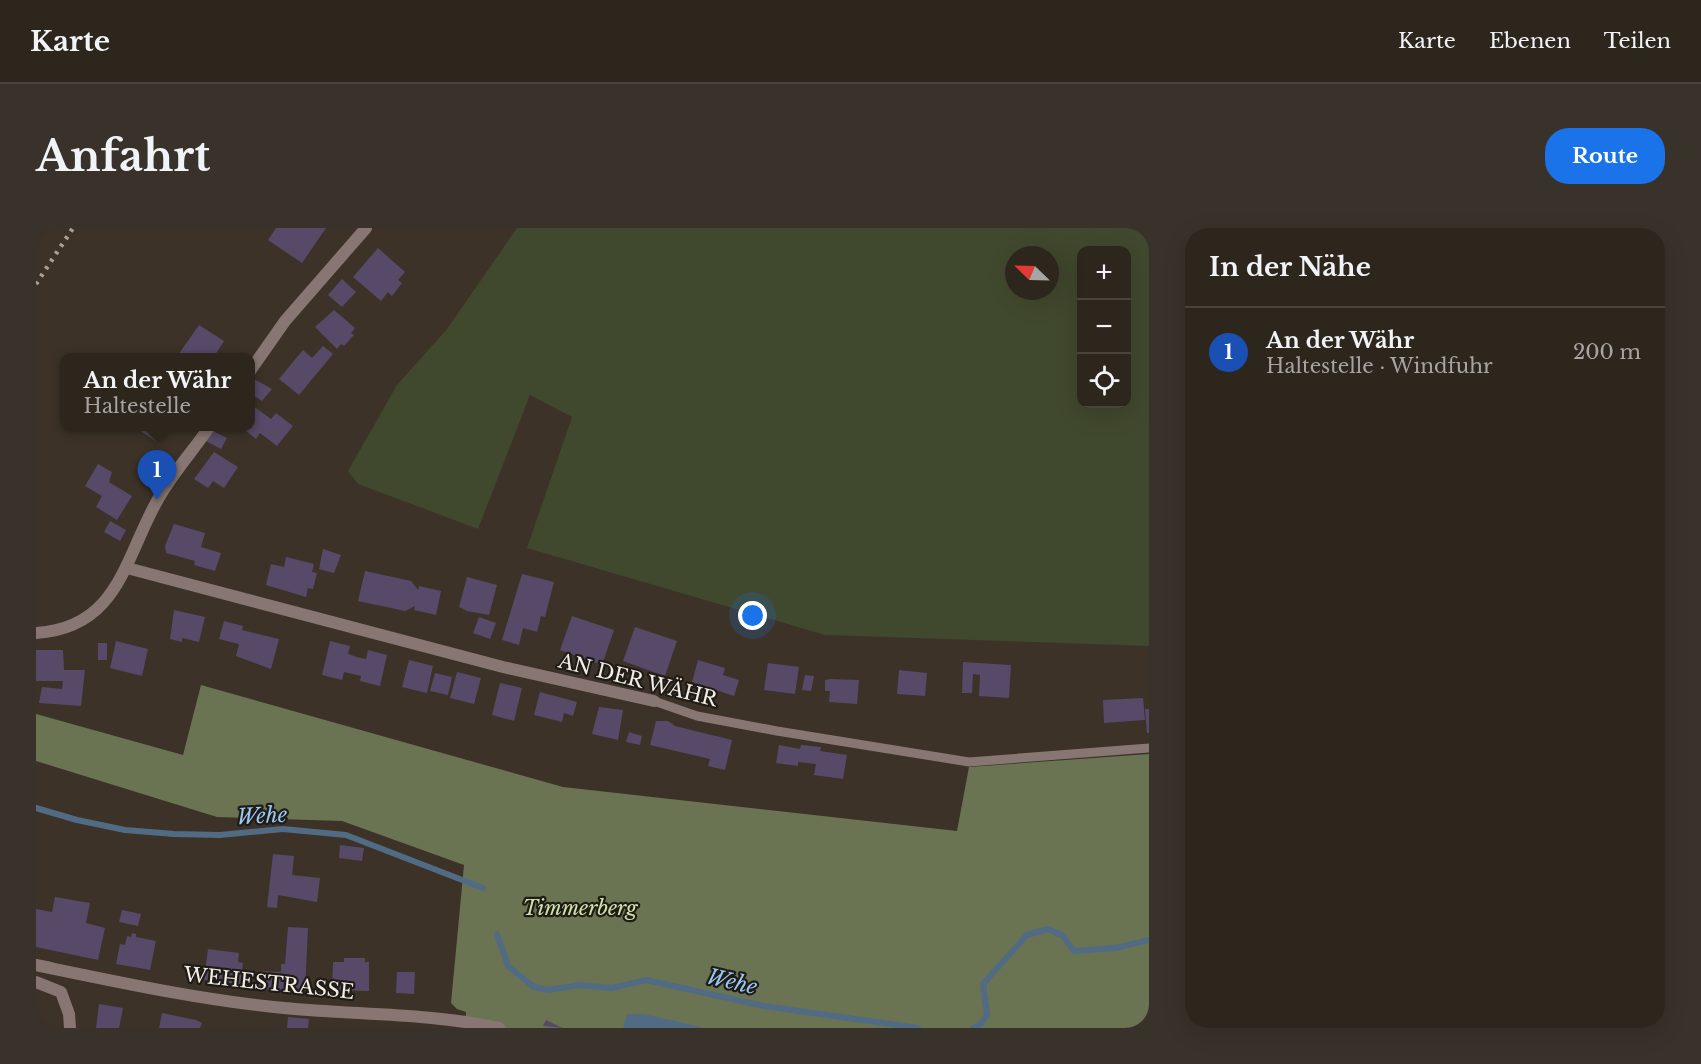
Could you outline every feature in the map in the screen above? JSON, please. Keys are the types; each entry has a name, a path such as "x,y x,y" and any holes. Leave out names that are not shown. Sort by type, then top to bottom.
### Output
{"street":[{"path":"255,364 285,321 366,228"},
{"path":"36,633 51,633 82,623 101,606 127,568 157,500 206,431"},
{"name":"AN DER WÄHR","path":"127,568 492,664 654,701"},
{"name":"WEHESTRASSE","path":"36,965 153,989 284,1008 420,1016 499,1028"},
{"path":"36,982 61,992 69,1014 70,1028"}],"lane":[{"name":"AN DER WÄHR","path":"654,701 698,716 969,762 1149,748"}],"green space":[{"path":"517,228 1149,228 1149,646 825,635 527,548 572,417 530,395 478,529 358,484 348,471 397,385 447,329"},
{"name":"Timmerberg","path":"201,685 563,787 957,831 969,767 1149,754 1149,1028 465,1028 466,1012 457,1009 451,1003 464,865 342,821 217,817 36,761 36,714 183,755"}],"water":[{"path":"627,1014 644,1014 705,1028 623,1028"}],"building":[{"path":"276,228 326,228 302,263 268,240"},
{"path":"378,248 405,272 398,280 402,283 392,296 388,292 381,301 353,277"},
{"path":"342,279 356,292 342,307 328,295"},
{"path":"334,310 355,328 351,333 354,335 344,346 341,344 337,349 315,327"},
{"path":"199,325 224,341 216,353 179,353"},
{"path":"323,346 333,354 299,395 279,379 303,350 312,358"},
{"path":"255,380 272,389 262,401 255,396"},
{"path":"255,407 271,419 276,413 293,426 277,446 260,433 256,439 246,431 255,431"},
{"path":"140,431 164,431 157,442"},
{"path":"210,431 227,438 221,449 204,440"},
{"path":"214,452 238,467 224,488 213,481 208,488 194,479"},
{"path":"98,464 112,472 109,482 132,496 117,520 96,507 102,496 85,486"},
{"path":"110,521 126,530 120,541 104,532"},
{"path":"174,524 205,533 201,547 221,553 215,571 194,565 195,561 166,553 165,546"},
{"path":"323,549 341,555 334,573 319,569"},
{"path":"286,557 314,564 312,572 317,573 313,589 308,588 306,597 266,585 271,564 284,567"},
{"path":"365,571 411,581 418,590 419,586 441,591 436,615 414,610 415,606 405,611 358,601"},
{"path":"522,574 554,582 545,617 541,616 537,632 523,628 519,645 502,640"},
{"path":"467,577 497,585 489,615 467,611 459,607"},
{"path":"174,610 205,617 199,642 182,638 182,642 170,639"},
{"path":"572,616 614,630 602,665 560,650"},
{"path":"479,617 496,623 490,639 473,633"},
{"path":"224,621 243,626 242,630 279,639 271,669 236,656 239,644 219,639"},
{"path":"635,627 677,641 665,676 623,661"},
{"path":"116,641 148,649 142,676 110,668"},
{"path":"330,641 350,646 348,654 357,657 366,659 368,650 387,655 380,686 360,681 361,676 344,672 342,680 322,675"},
{"path":"98,643 107,643 107,660 98,660"},
{"path":"36,650 63,650 64,670 85,670 81,706 39,703 42,687 62,689 63,681 36,681"},
{"path":"409,660 433,666 427,693 402,687"},
{"path":"698,660 725,668 723,675 739,680 734,696 692,682"},
{"path":"963,662 1011,665 1009,698 979,696 980,675 973,674 972,693 962,693"},
{"path":"768,663 799,667 795,694 764,690"},
{"path":"899,670 927,673 925,696 897,694"},
{"path":"457,672 481,678 474,704 450,698"},
{"path":"435,673 452,677 448,695 430,691"},
{"path":"805,675 814,676 811,691 802,690"},
{"path":"825,680 859,680 857,704 829,702 830,691 825,691"},
{"path":"500,683 522,688 514,721 492,715"},
{"path":"540,692 577,702 573,716 564,713 562,722 534,715"},
{"path":"1143,698 1145,720 1104,723 1103,700"},
{"path":"599,707 623,710 618,740 592,734"},
{"path":"1145,709 1149,709 1149,733 1147,733"},
{"path":"656,721 668,721 675,726 732,740 725,770 708,766 710,759 650,745"},
{"path":"629,732 642,736 640,745 626,742"},
{"path":"779,745 800,749 801,745 821,747 820,751 847,755 843,779 814,775 816,764 798,762 798,766 776,763"},
{"path":"340,845 364,848 362,861 339,858"},
{"path":"273,854 294,856 292,875 320,878 317,902 278,895 277,908 267,907"},
{"path":"55,897 90,903 86,923 105,928 98,960 36,947 36,909 52,912"},
{"path":"122,910 141,914 138,926 119,922"},
{"path":"288,927 308,928 305,991 258,989 259,971 281,972 281,964 285,964"},
{"path":"132,933 136,934 136,937 156,941 150,970 116,964 120,944 125,945 127,936 131,937"},
{"path":"208,949 239,953 238,962 243,963 240,984 204,980"},
{"path":"344,958 365,958 365,962 369,962 369,991 332,990 333,962 344,962"},
{"path":"397,972 415,972 414,994 396,993"},
{"path":"99,1004 123,1008 119,1028 96,1028"},
{"path":"162,1013 202,1023 200,1028 159,1028"},
{"path":"288,1017 309,1019 308,1028 287,1028"},
{"path":"546,1020 563,1028 543,1026"}],"waterway":[{"name":"Wehe","path":"36,808 77,820 125,830 220,835 283,829 346,835 483,888"},
{"name":"Wehe","path":"973,1028 980,1025 987,1015 983,984 1027,935 1048,929 1063,936 1074,951 1115,948 1149,940"},
{"name":"Wehe","path":"497,934 508,966 534,987 549,990 579,985 612,988 646,980 764,1006 918,1028"}],"railway":[{"path":"36,284 73,228"}],"place":[{"name":"An der Währ","path":"157,500"}]}
